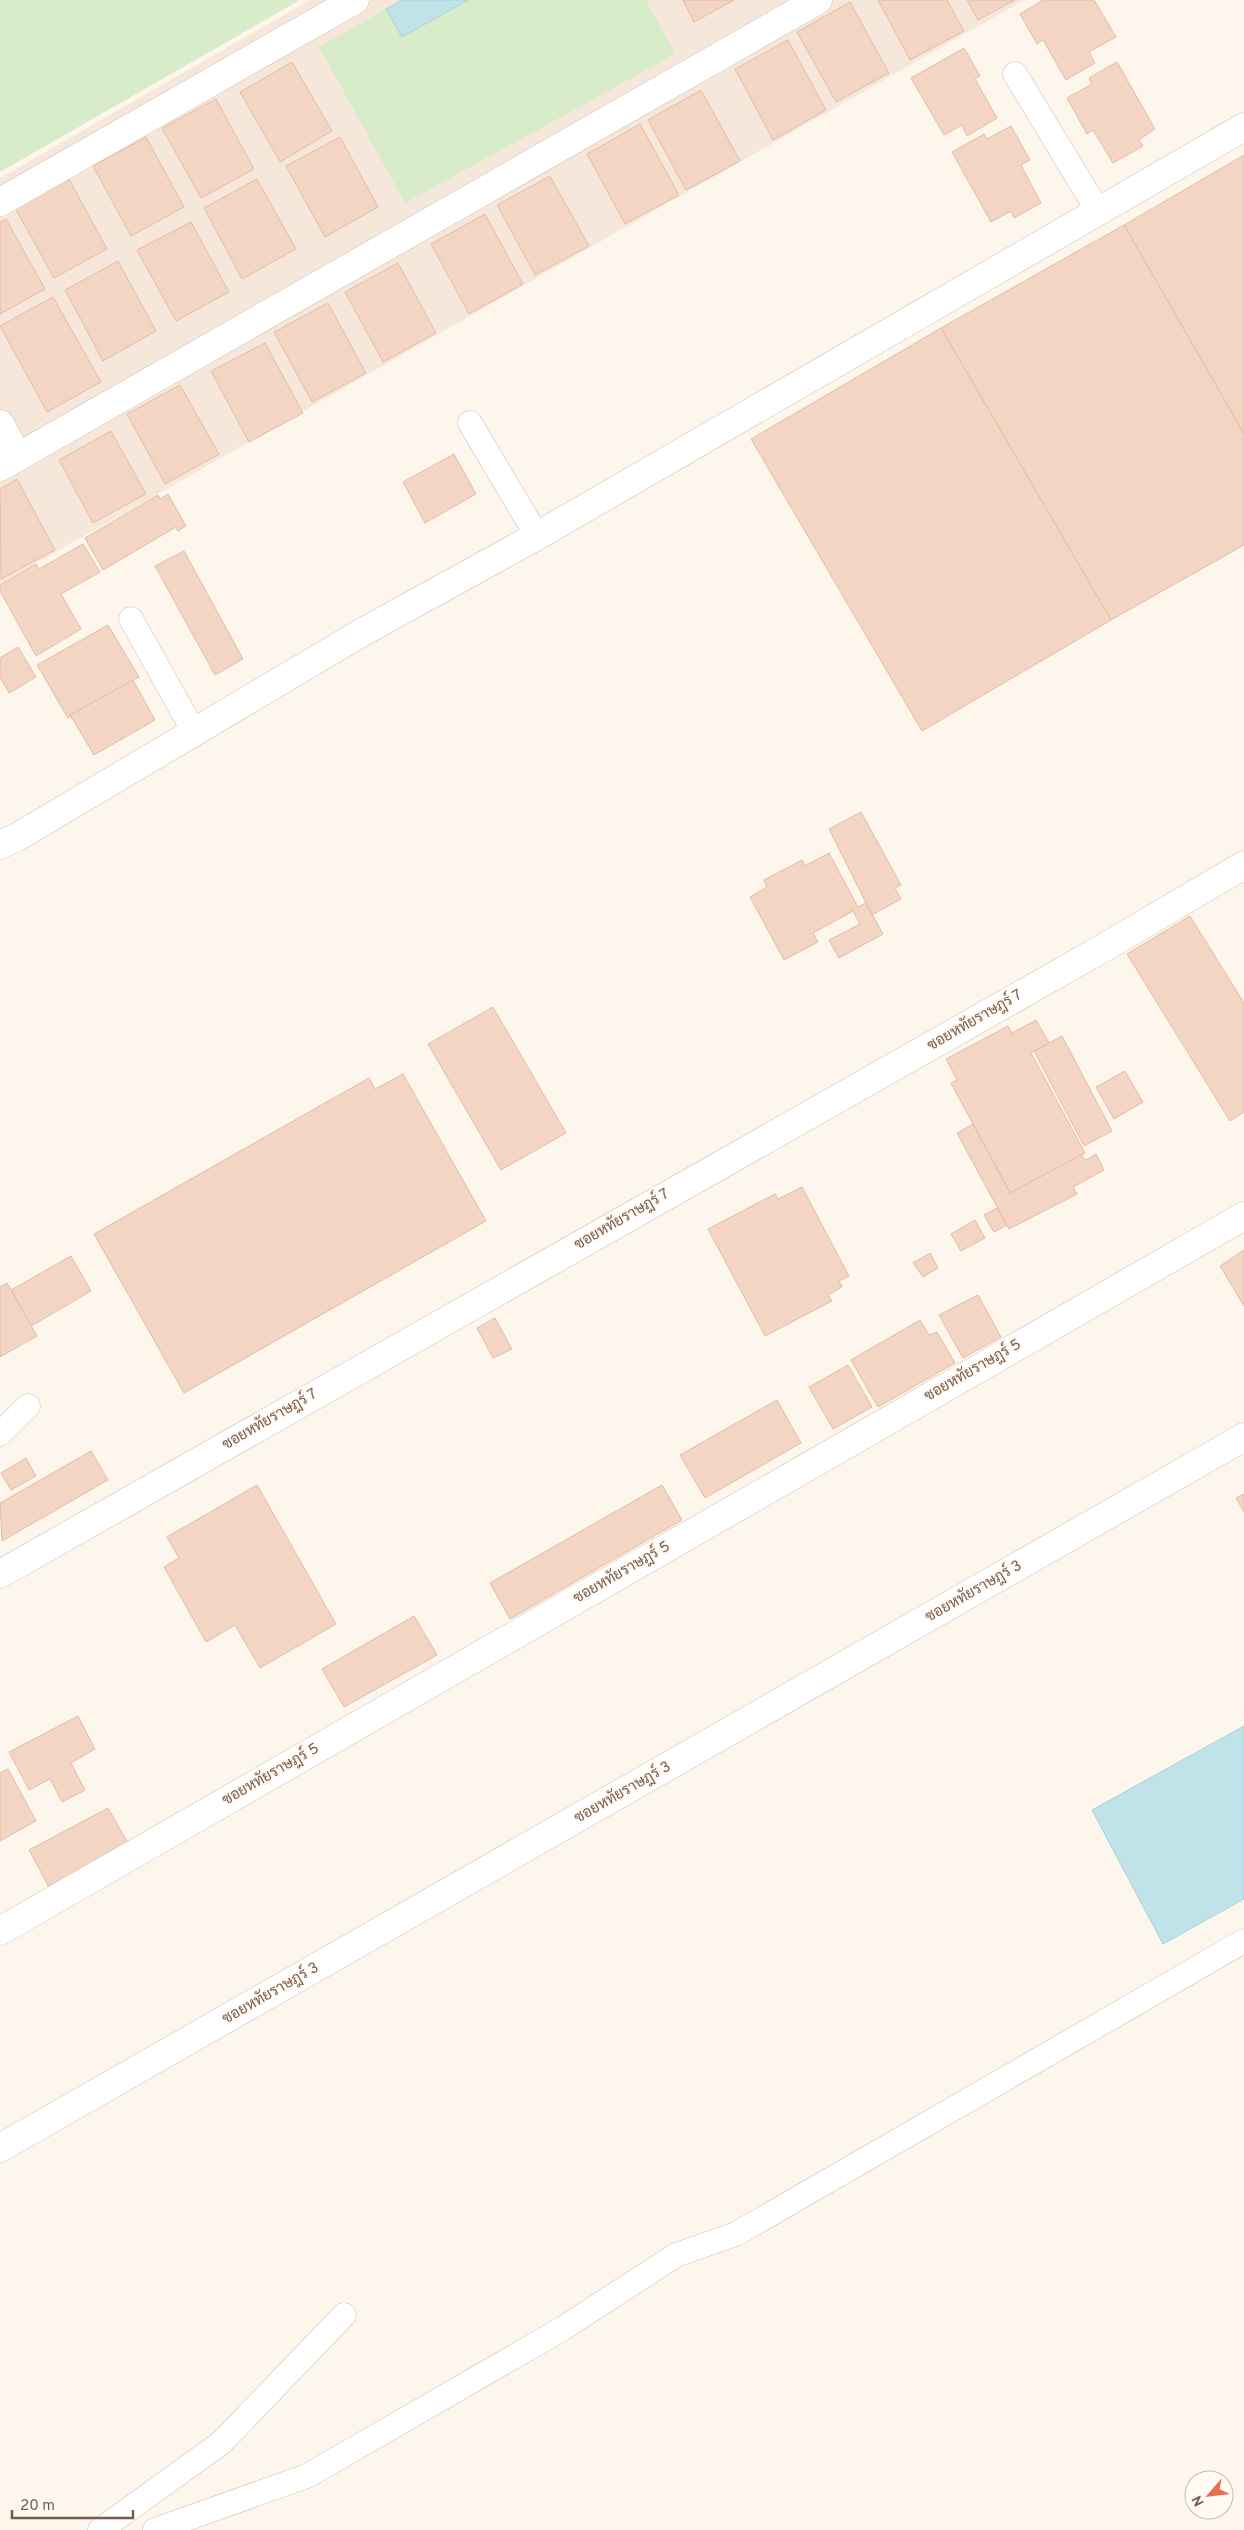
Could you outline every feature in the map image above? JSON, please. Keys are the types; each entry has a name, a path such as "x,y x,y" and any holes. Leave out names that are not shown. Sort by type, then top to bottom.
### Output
{"street":[{"path":"0,202 355,0"},
{"path":"0,424 9,462 818,0"},
{"path":"0,845 361,633 537,536 1244,127"},
{"name":"ซอยหทัยราษฎร์ 7","path":"0,1574 1105,947 1244,865"},
{"name":"ซอยหทัยราษฎร์ 5","path":"0,1931 1244,1216"},
{"name":"ซอยหทัยราษฎร์ 3","path":"0,2148 1244,1436"}],"lane":[{"path":"1016,74 1098,211"},
{"path":"470,423 537,536"},
{"path":"131,618 194,732"},
{"path":"0,1434 28,1406"},
{"path":"155,2530 307,2476 562,2329 676,2255 736,2234 1244,1941"},
{"path":"100,2530 221,2443 344,2315"}],"shaded area":[{"path":"310,0 1024,0 0,584 0,178"}],"green space":[{"path":"0,0 300,0 0,172"},
{"path":"468,0 646,0 675,54 405,203 319,47 386,9 402,37"}],"water":[{"path":"402,0 468,0 402,37 386,9"},
{"path":"1244,1726 1244,1899 1163,1944 1092,1810"}],"building":[{"path":"683,0 734,0 694,22"},
{"path":"878,0 947,0 964,31 910,60"},
{"path":"967,0 1015,0 978,20"},
{"path":"1043,0 1094,0 1116,37 1089,52 1095,63 1066,80 1043,40 1037,44 1020,14"},
{"path":"850,2 889,73 836,102 797,32"},
{"path":"788,40 826,110 773,140 735,69"},
{"path":"964,48 980,76 975,79 997,118 967,136 962,125 944,135 911,78"},
{"path":"292,62 332,131 280,162 240,92"},
{"path":"1117,62 1155,129 1139,140 1143,146 1113,163 1093,130 1087,134 1067,98 1092,84 1089,78"},
{"path":"701,90 740,161 686,190 648,120"},
{"path":"216,99 254,169 201,198 162,128"},
{"path":"640,124 679,195 625,224 587,154"},
{"path":"1011,126 1030,160 1021,165 1041,203 1014,218 1011,211 991,222 952,152 984,134 987,139"},
{"path":"146,137 184,207 131,236 93,166"},
{"path":"340,137 378,207 325,237 286,166"},
{"path":"1244,155 1244,434 1124,225"},
{"path":"550,176 589,246 535,275 497,205"},
{"path":"69,179 107,249 54,278 15,208"},
{"path":"257,179 296,249 242,279 204,208"},
{"path":"485,214 523,284 469,314 431,244"},
{"path":"6,219 45,289 0,314 0,222"},
{"path":"191,222 229,292 176,321 137,250"},
{"path":"1124,225 1244,434 1244,545 1111,620 941,328"},
{"path":"118,261 156,331 103,361 65,290"},
{"path":"398,263 436,333 383,362 345,292"},
{"path":"53,297 101,382 47,412 0,326"},
{"path":"328,303 366,373 312,402 274,332"},
{"path":"941,328 1111,620 922,731 751,439"},
{"path":"265,343 303,413 249,442 211,371"},
{"path":"180,385 219,454 165,484 127,414"},
{"path":"111,431 146,494 93,523 59,460"},
{"path":"454,454 476,494 425,523 403,482"},
{"path":"17,479 55,550 1,579 0,489"},
{"path":"168,494 186,526 178,531 176,527 103,570 85,538 158,495 160,499"},
{"path":"83,544 100,572 61,594 81,629 36,656 0,591 0,585 36,564 39,569"},
{"path":"184,551 243,659 215,675 155,566"},
{"path":"108,625 139,677 68,718 37,665"},
{"path":"18,647 36,677 9,693 0,677 0,658"},
{"path":"133,680 155,720 94,755 70,715"},
{"path":"861,812 901,885 895,888 901,899 872,915 829,829"},
{"path":"829,853 858,907 866,903 883,934 839,958 829,940 860,924 853,911 813,933 818,942 784,960 750,897 767,887 764,880 802,860 805,866"},
{"path":"1190,916 1244,1003 1244,1112 1230,1121 1127,954"},
{"path":"493,1007 566,1133 501,1170 428,1044"},
{"path":"1036,1020 1049,1043 1031,1053 1085,1153 1010,1193 951,1083 957,1080 946,1059 1008,1026 1012,1033"},
{"path":"1062,1036 1112,1131 1084,1146 1034,1051"},
{"path":"1125,1071 1143,1102 1114,1119 1096,1087"},
{"path":"403,1074 486,1221 184,1393 94,1234 369,1078 375,1089"},
{"path":"973,1124 1010,1193 1081,1155 1086,1160 1096,1154 1104,1170 1073,1187 1077,1194 1009,1229 957,1133"},
{"path":"802,1187 849,1276 839,1281 842,1287 828,1295 832,1301 765,1336 708,1229 775,1194 778,1199"},
{"path":"997,1208 1007,1225 994,1232 984,1215"},
{"path":"975,1220 985,1238 961,1251 951,1234"},
{"path":"1244,1250 1244,1306 1220,1266"},
{"path":"930,1253 938,1268 923,1277 913,1263"},
{"path":"71,1256 91,1291 31,1326 11,1290"},
{"path":"7,1283 37,1336 0,1357 0,1287"},
{"path":"978,1295 1001,1337 963,1358 939,1315"},
{"path":"495,1318 512,1349 493,1358 477,1328"},
{"path":"920,1320 929,1335 937,1332 955,1363 878,1407 851,1360"},
{"path":"848,1365 872,1407 833,1429 809,1387"},
{"path":"777,1400 801,1443 705,1498 680,1455"},
{"path":"91,1451 108,1480 2,1541 0,1503"},
{"path":"26,1458 36,1476 11,1490 1,1473"},
{"path":"257,1485 336,1624 260,1668 235,1625 206,1642 164,1567 179,1558 167,1537"},
{"path":"662,1485 682,1520 510,1619 490,1583"},
{"path":"1244,1494 1244,1512 1236,1498"},
{"path":"414,1616 437,1655 344,1707 322,1669"},
{"path":"78,1716 95,1749 71,1763 85,1790 62,1802 50,1779 29,1790 9,1752"},
{"path":"8,1769 36,1821 0,1841 0,1773"},
{"path":"108,1808 129,1845 50,1889 29,1850"}]}
